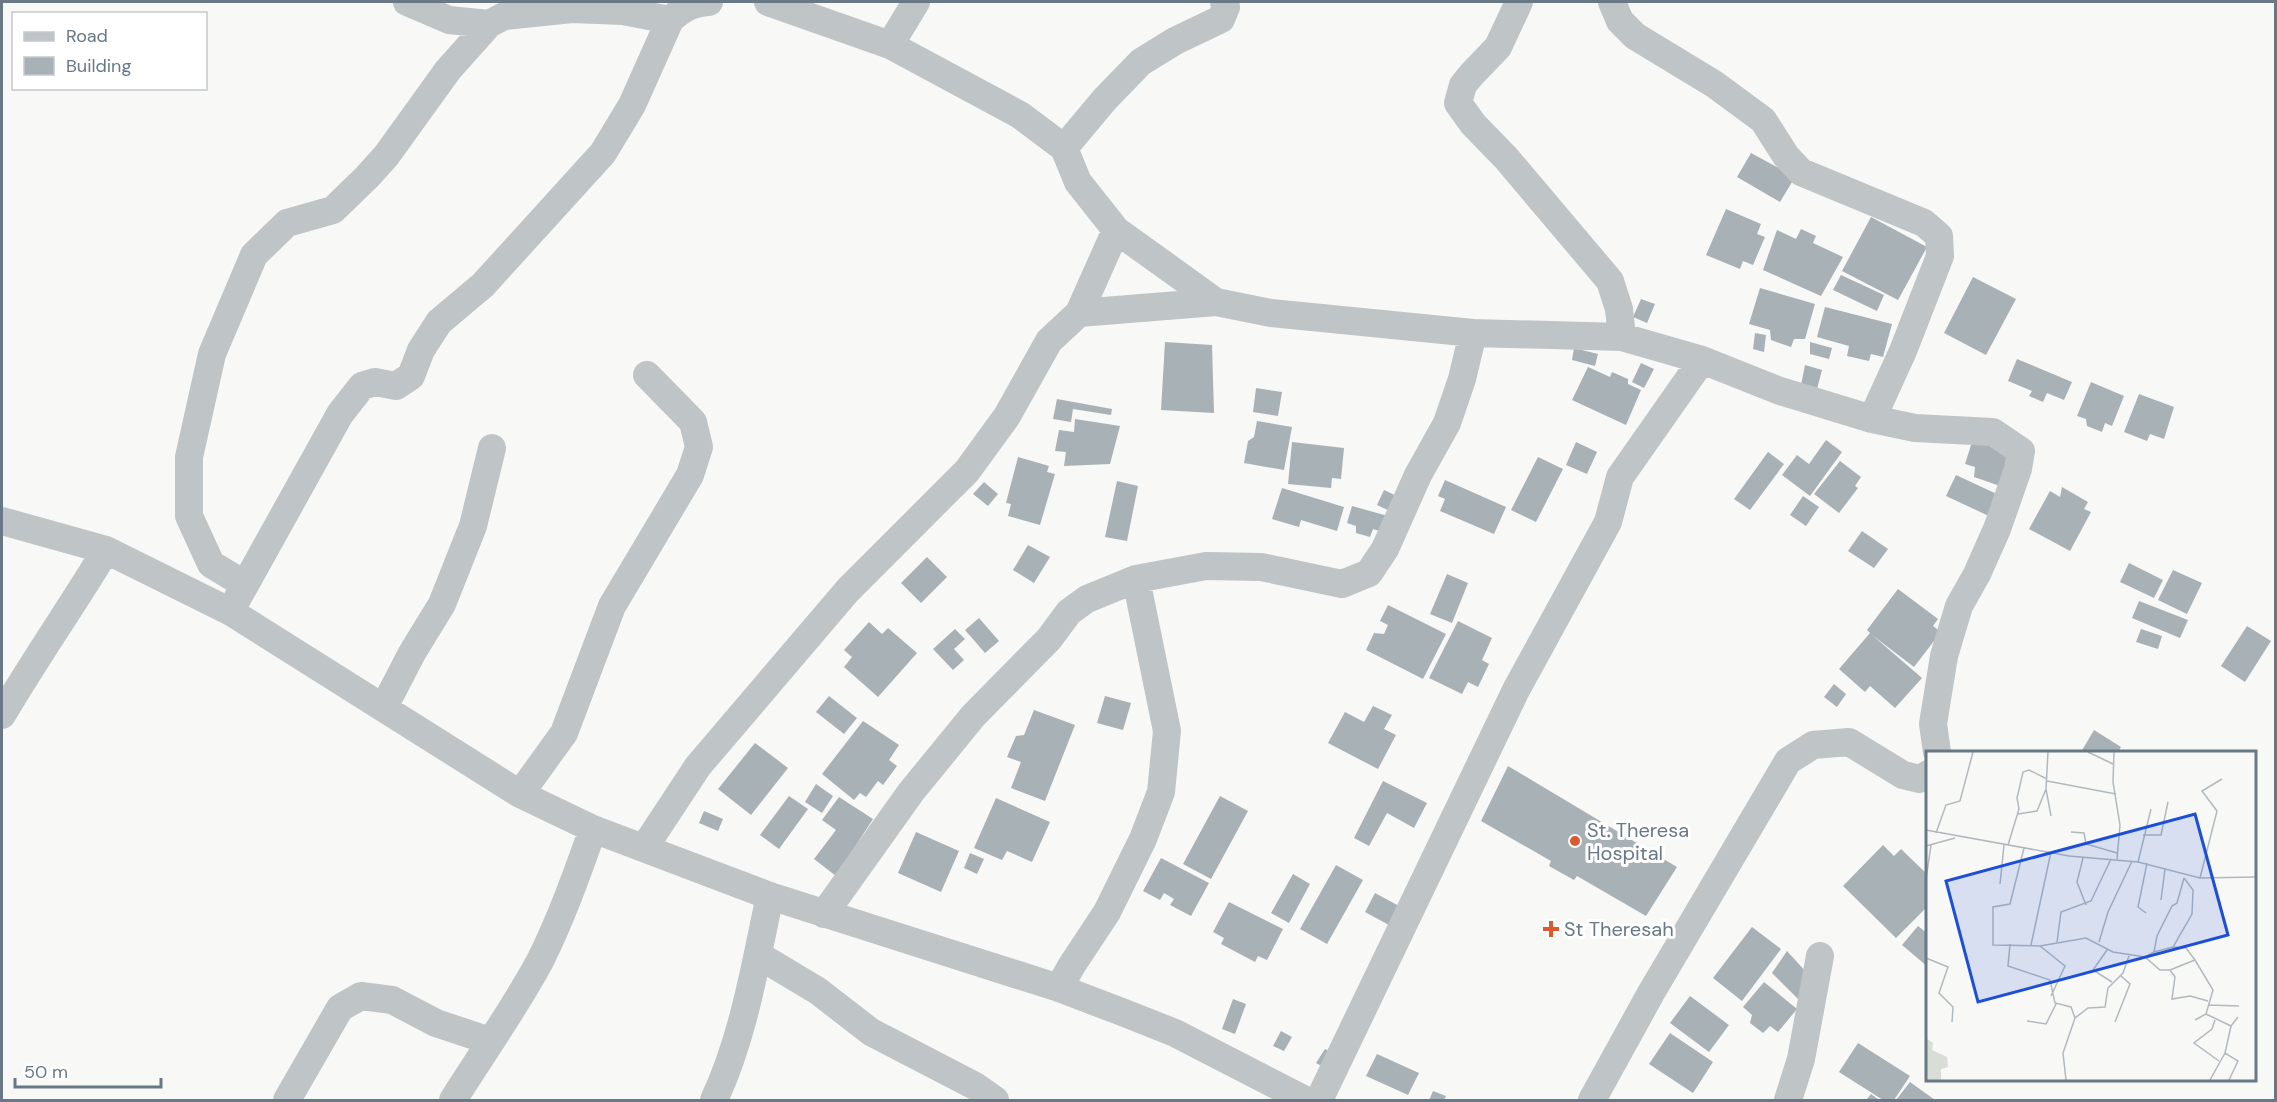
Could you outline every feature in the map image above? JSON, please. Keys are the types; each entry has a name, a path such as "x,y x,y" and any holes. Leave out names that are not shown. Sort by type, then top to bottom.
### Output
{"street":[{"path":"407,2 449,20 489,24"},
{"path":"231,612 244,584 340,414 362,386 375,382 396,386 411,376 421,350 439,321 483,285 603,153 632,105 670,20 688,6 708,2"},
{"path":"768,2 890,45 1020,115 1064,148 1078,182 1116,230 1216,302"},
{"path":"890,45 916,2"},
{"path":"1064,148 1105,99 1141,62 1175,41 1221,19 1227,7 1224,2"},
{"path":"1519,2 1498,47 1463,85 1458,103 1473,124 1506,158 1610,281 1619,309 1622,338"},
{"path":"1612,2 1620,21 1635,36 1714,84 1763,120 1786,156 1801,172 1923,223 1939,236 1940,256 1903,351 1872,419"},
{"path":"244,584 211,564 189,516 189,457 212,354 254,255 287,223 333,210 358,186 386,156 448,70 489,24 504,16 572,9 623,11 670,20"},
{"path":"644,848 698,766 848,590 967,471 1007,416 1049,341 1079,314 1116,230"},
{"path":"1079,314 1216,302 1271,313 1473,333 1622,338 1702,360 1780,391 1872,419 1915,428 1994,432 2021,450 2018,469 1997,529 1977,574 1959,606 1944,656 1933,724 1937,751"},
{"path":"824,914 911,792 973,716 1049,639 1069,612 1087,598 1136,579 1206,566 1261,567 1342,584 1369,573 1385,549 1418,474 1447,423 1462,379 1473,333"},
{"path":"1319,1101 1516,690 1608,522 1620,477 1702,360"},
{"path":"520,794 564,733 612,606 690,476 699,447 693,422 647,375"},
{"path":"384,707 412,653 442,604 473,526 492,448"},
{"path":"2,521 106,550 231,612 520,794 593,830 770,896 1059,988 1175,1033 1305,1101"},
{"path":"2,715 36,657 72,606 106,550"},
{"path":"1059,988 1107,912 1143,839 1161,792 1167,731 1136,579"},
{"path":"1592,1101 1651,993 1788,761 1813,745 1849,742 1903,775 1920,779 1926,775"},
{"path":"453,1101 511,1011 540,960 563,911 593,830"},
{"path":"714,1101 728,1071 740,1033 770,896"},
{"path":"758,954 818,991 871,1032 975,1086 995,1101"},
{"path":"1788,1101 1801,1059 1821,956"},
{"path":"287,1101 340,1008 361,996 392,1000 436,1023 490,1041"}],"building":[{"path":"1751,153 1795,177 1780,202 1737,177"},
{"path":"1726,209 1761,224 1757,234 1765,237 1753,265 1743,261 1740,269 1706,255"},
{"path":"1871,217 1927,247 1898,300 1842,271"},
{"path":"1801,229 1816,236 1813,243 1843,257 1821,296 1763,270 1777,230 1796,239"},
{"path":"1841,275 1884,295 1877,311 1833,290"},
{"path":"1973,277 2016,299 1986,355 1944,333"},
{"path":"1760,288 1815,304 1805,339 1794,339 1791,347 1771,340 1770,330 1749,324"},
{"path":"1641,299 1655,304 1647,323 1633,317"},
{"path":"1825,307 1892,324 1883,357 1871,354 1869,361 1847,356 1849,346 1817,337"},
{"path":"1755,333 1766,335 1764,352 1753,349"},
{"path":"1165,342 1212,345 1214,413 1161,410"},
{"path":"1810,342 1832,348 1829,359 1810,354"},
{"path":"1574,348 1598,354 1595,366 1572,360"},
{"path":"2017,359 2072,382 2064,400 2047,393 2043,402 2029,396 2032,391 2008,381"},
{"path":"1641,363 1654,369 1644,388 1632,382"},
{"path":"1805,365 1822,370 1817,389 1801,385"},
{"path":"1588,367 1610,377 1612,372 1628,379 1628,384 1641,390 1626,425 1572,400"},
{"path":"2091,382 2124,396 2112,426 2105,423 2102,432 2087,426 2086,419 2077,416"},
{"path":"1256,388 1282,392 1278,416 1253,412"},
{"path":"2139,394 2174,407 2164,439 2150,434 2147,441 2124,432"},
{"path":"1057,399 1112,409 1111,415 1073,409 1071,422 1053,419"},
{"path":"1075,419 1120,426 1110,464 1064,466 1066,452 1055,451 1059,430 1074,432"},
{"path":"1257,421 1292,427 1284,470 1244,463 1248,441 1254,437"},
{"path":"1973,439 2018,455 2006,488 1974,477 1975,467 1965,464"},
{"path":"1826,440 1842,452 1810,496 1782,475 1797,455 1809,464"},
{"path":"1292,442 1344,448 1341,479 1332,478 1331,488 1288,484"},
{"path":"1576,442 1597,452 1587,474 1566,465"},
{"path":"1768,452 1784,464 1750,510 1734,499"},
{"path":"1018,457 1049,466 1047,472 1055,474 1040,525 1008,516 1011,504 1006,503"},
{"path":"1538,457 1563,469 1536,522 1511,510"},
{"path":"1840,461 1861,477 1855,486 1858,488 1839,513 1814,494"},
{"path":"1956,475 2001,496 1991,517 1946,496"},
{"path":"1445,480 1506,507 1494,534 1440,511 1445,499 1438,496"},
{"path":"1117,481 1138,486 1127,541 1105,537"},
{"path":"984,482 998,494 988,506 973,494"},
{"path":"2062,487 2088,502 2084,509 2091,512 2070,551 2029,529 2050,491 2060,497"},
{"path":"1282,488 1344,507 1337,531 1301,520 1299,527 1272,519"},
{"path":"1384,490 1401,498 1394,513 1377,505"},
{"path":"1803,496 1819,507 1806,526 1790,515"},
{"path":"1352,506 1388,516 1383,532 1373,529 1370,537 1356,533 1356,526 1347,523"},
{"path":"1862,531 1888,549 1874,568 1848,551"},
{"path":"1028,545 1050,557 1034,583 1013,570"},
{"path":"927,557 947,577 921,603 901,583"},
{"path":"2129,563 2163,580 2154,598 2120,582"},
{"path":"2173,570 2202,583 2187,614 2158,600"},
{"path":"1447,574 1468,583 1452,623 1430,614"},
{"path":"1898,589 1938,619 1933,626 1941,632 1914,667 1872,635 1922,678 1895,708 1870,686 1865,692 1839,669 1870,633 1867,630"},
{"path":"2139,601 2188,620 2180,638 2132,618"},
{"path":"1388,605 1446,634 1423,679 1366,650 1374,633 1384,634 1388,625 1380,621"},
{"path":"979,618 999,641 985,653 965,630"},
{"path":"1458,621 1492,638 1482,660 1489,664 1478,687 1468,682 1462,694 1429,678"},
{"path":"869,622 882,634 888,628 917,653 878,697 844,667 852,657 844,650"},
{"path":"2247,626 2271,641 2245,682 2221,666"},
{"path":"955,629 965,639 954,649 964,660 953,670 933,649"},
{"path":"2141,629 2162,636 2158,649 2136,642"},
{"path":"1834,684 1846,694 1837,707 1824,697"},
{"path":"829,696 857,718 844,734 816,712"},
{"path":"1105,696 1131,703 1123,730 1097,723"},
{"path":"1373,706 1392,715 1384,729 1396,735 1378,769 1328,743 1345,712 1364,722"},
{"path":"1034,710 1075,725 1045,801 1011,788 1021,762 1007,757 1016,736 1024,735"},
{"path":"863,721 899,745 889,760 897,766 883,785 878,781 866,797 860,793 854,800 822,774"},
{"path":"2094,730 2121,747 2119,751 2082,751"},
{"path":"755,743 788,768 751,815 718,789"},
{"name":"St. Theresa Hospital","path":"1508,766 1677,867 1646,916 1577,876 1574,880 1549,866 1551,861 1481,821"},
{"path":"1383,781 1427,803 1414,828 1387,813 1369,846 1354,838"},
{"path":"816,784 833,796 822,813 805,802"},
{"path":"789,796 808,809 779,849 760,835"},
{"path":"1220,796 1248,811 1211,879 1183,864"},
{"path":"839,797 873,819 836,876 814,859 836,830 822,820"},
{"path":"996,798 1050,822 1032,862 1007,851 1002,860 974,848"},
{"path":"704,811 723,819 718,831 699,823"},
{"path":"916,832 959,851 941,892 898,873"},
{"path":"1883,845 1894,856 1901,849 1926,873 1926,908 1896,938 1843,886"},
{"path":"970,853 984,859 977,874 964,868"},
{"path":"1161,858 1209,883 1191,916 1170,905 1174,899 1164,893 1160,900 1143,891"},
{"path":"1336,865 1363,880 1327,944 1300,929"},
{"path":"1293,874 1310,884 1289,923 1271,913"},
{"path":"1375,893 1399,906 1389,925 1365,912"},
{"path":"1229,902 1283,929 1267,960 1258,956 1255,962 1221,944 1224,938 1213,932"},
{"path":"1918,926 1926,932 1926,965 1902,945"},
{"path":"1752,927 1781,949 1742,1001 1713,978"},
{"path":"1787,951 1807,973 1800,1001 1772,973"},
{"path":"1764,982 1797,1009 1778,1032 1770,1026 1763,1033 1750,1023 1752,1015 1743,1007"},
{"path":"1690,996 1729,1025 1709,1052 1670,1023"},
{"path":"1233,999 1246,1004 1235,1034 1222,1029"},
{"path":"1281,1031 1292,1037 1284,1051 1273,1046"},
{"path":"1670,1033 1713,1062 1693,1093 1649,1064"},
{"path":"1858,1043 1910,1076 1894,1100 1883,1100 1839,1072"},
{"path":"1325,1049 1333,1053 1325,1068 1316,1063"},
{"path":"1377,1054 1419,1073 1408,1095 1366,1076"},
{"path":"1910,1082 1935,1100 1896,1100"},
{"path":"1433,1091 1446,1096 1444,1100 1429,1100"},
{"path":"1871,1094 1879,1100 1866,1100"}],"place":[{"name":"St. Theresa Hospital","path":"1575,841"},
{"name":"St Theresah","path":"1551,929"}]}
